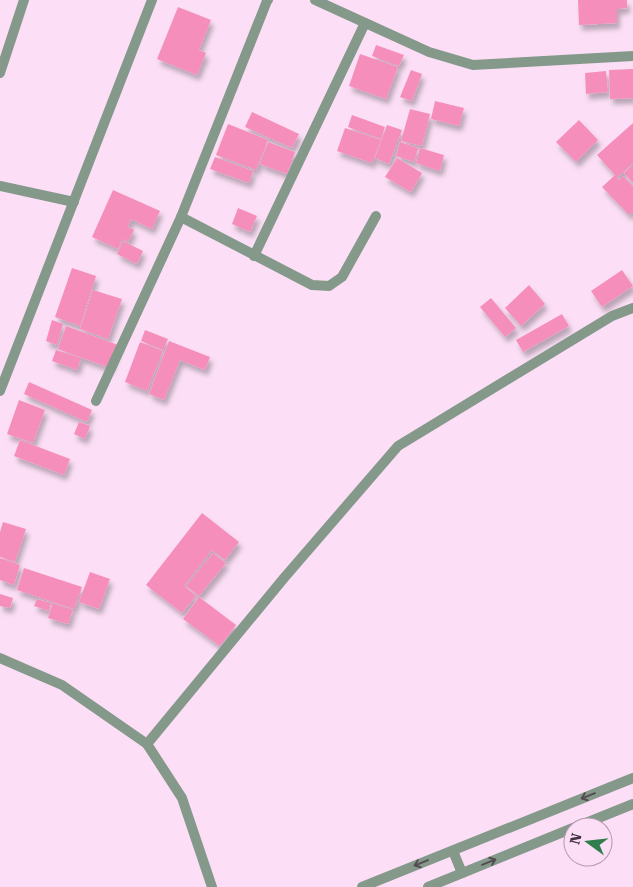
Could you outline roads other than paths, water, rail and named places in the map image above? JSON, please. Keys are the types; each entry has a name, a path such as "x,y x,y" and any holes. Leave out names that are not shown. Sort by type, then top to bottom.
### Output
{"street":[{"path":"0,73 24,0"},
{"path":"0,391 152,0"},
{"path":"96,401 181,217 268,0"},
{"path":"315,0 429,52 474,64 633,56"},
{"path":"254,256 364,23"},
{"path":"0,186 74,202"},
{"path":"181,217 312,285 329,286 342,277 376,216"},
{"path":"147,744 284,578 398,446 612,316 633,308"},
{"path":"0,658 62,685 147,744 182,798 212,887"},
{"path":"362,887 633,778"},
{"path":"601,817 633,804"},
{"path":"428,887 563,832"},
{"path":"453,851 462,873"}]}
